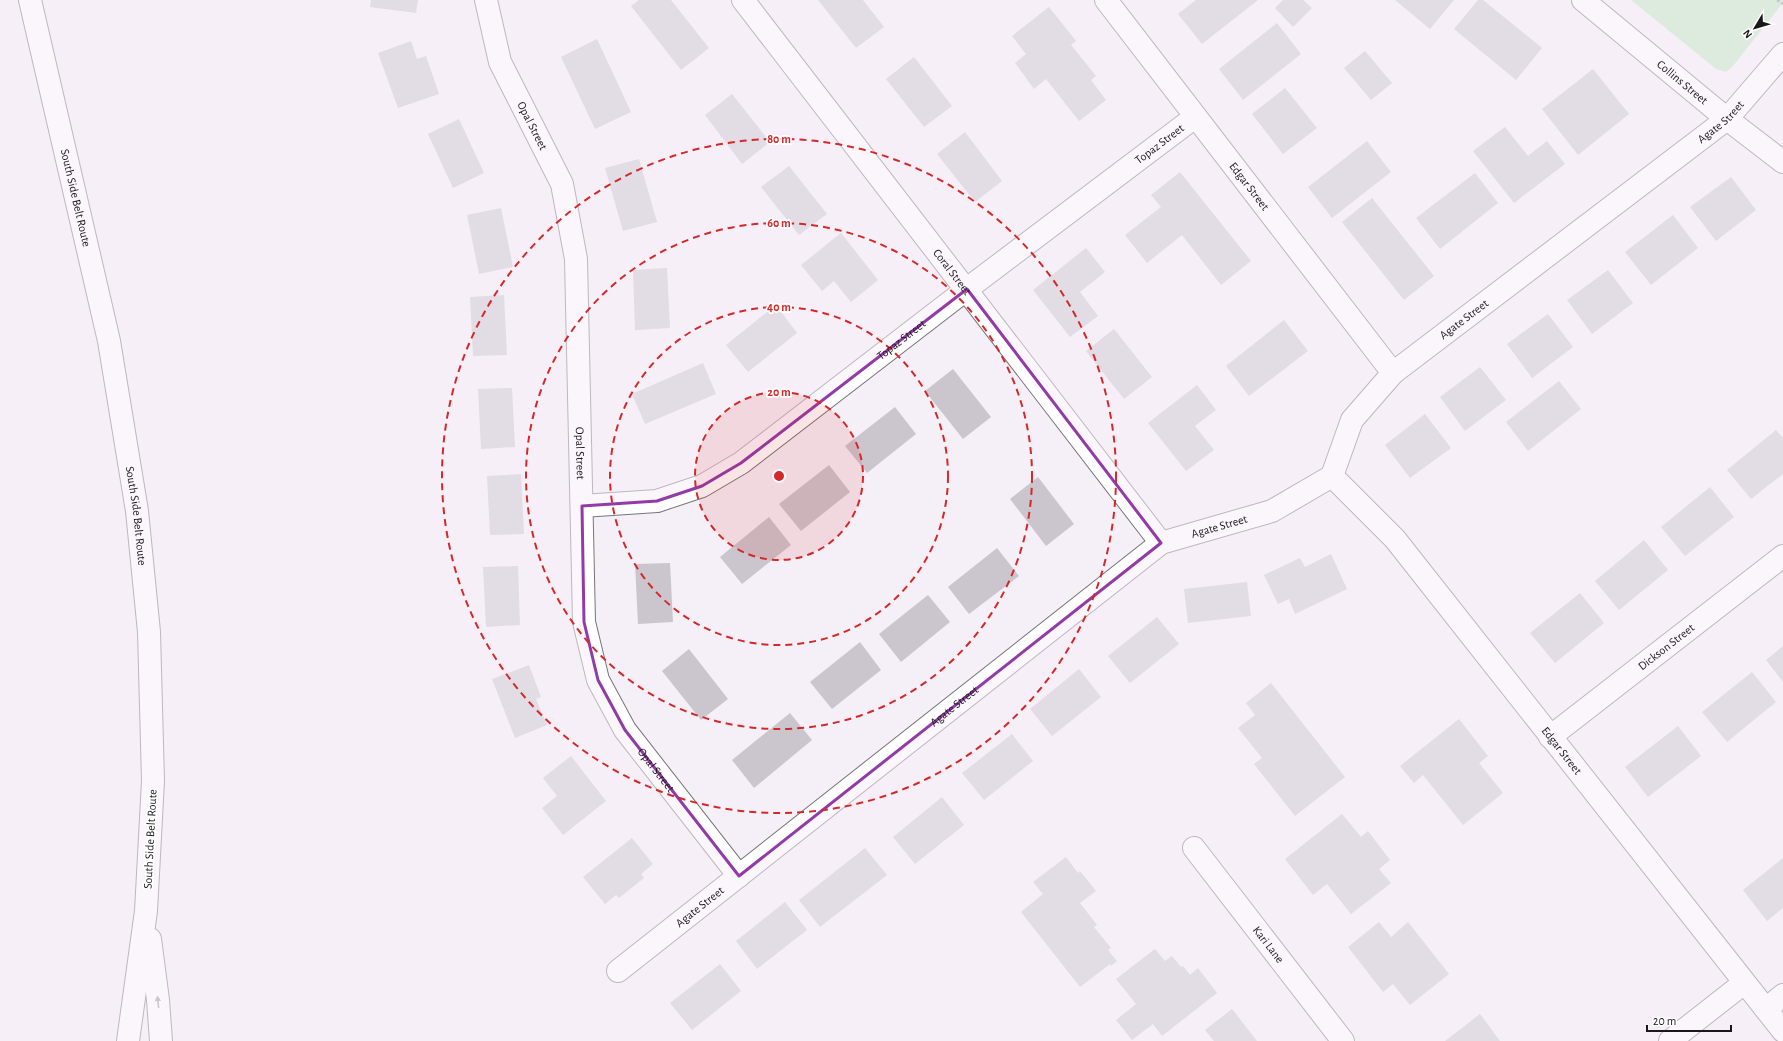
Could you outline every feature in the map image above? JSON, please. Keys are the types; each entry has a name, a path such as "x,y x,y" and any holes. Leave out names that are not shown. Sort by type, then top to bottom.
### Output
{"street":[{"name":"South Side Belt Route","path":"30,0 108,341 137,511 149,632 153,781 146,911 128,1041"},
{"name":"Opal Street","path":"486,0 500,62 562,184 576,259 584,622 598,680 625,730 739,876"},
{"name":"Coral Street","path":"743,0 967,289 1161,543"},
{"name":"Edgar Street","path":"1106,0 1393,373"},
{"name":"Collins Street","path":"1583,0 1727,119 1783,162"},
{"name":"Agate Street","path":"618,971 1161,543 1272,511 1332,476 1352,420 1393,373 1727,119 1783,54"},
{"name":"Topaz Street","path":"582,506 657,501 708,482 741,463 967,289 1195,117"},
{"name":"Edgar Street","path":"1332,476 1395,539 1783,1031"},
{"name":"Dickson Street","path":"1550,737 1783,556"},
{"name":"Kari Lane","path":"1194,848 1342,1041"},
{"path":"146,911 158,1000 161,1041"},
{"path":"1670,1041 1744,983"},
{"path":"1766,1009 1783,995"}],"path":[{"path":"1777,0 1783,4"}],"highlighted area":[{"path":"967,289 1161,543 739,876 625,730 598,680 584,622 582,506 657,501 702,486 741,463"}],"green space":[{"path":"1631,0 1783,0 1783,3 1733,66 1726,72 1716,69"}],"building":[{"path":"371,0 418,0 416,13 370,7"},
{"path":"639,0 671,0 709,48 681,70 631,6"},
{"path":"818,0 863,0 884,27 856,48"},
{"path":"1196,0 1258,0 1202,44 1178,14"},
{"path":"1283,0 1303,0 1312,8 1293,27 1275,8"},
{"path":"1395,0 1454,0 1430,29"},
{"path":"1478,0 1483,0 1542,48 1516,80 1454,29"},
{"path":"1049,7 1076,41 1071,45 1096,76 1091,80 1106,100 1079,121 1046,79 1034,89 1015,63 1026,54 1012,36"},
{"path":"1277,23 1301,54 1243,100 1219,69"},
{"path":"597,39 631,112 595,129 561,57"},
{"path":"411,41 417,59 426,56 439,94 398,108 378,53"},
{"path":"1365,51 1392,83 1371,100 1344,68"},
{"path":"914,57 952,106 924,127 886,79"},
{"path":"1593,69 1629,114 1578,155 1542,109"},
{"path":"1285,88 1317,128 1283,154 1252,114"},
{"path":"732,94 770,142 742,164 705,115"},
{"path":"459,119 484,173 453,188 428,134"},
{"path":"1505,127 1528,156 1547,141 1565,164 1514,203 1473,151"},
{"path":"965,132 1002,181 975,202 937,154"},
{"path":"1367,141 1391,172 1332,218 1308,187"},
{"path":"639,159 657,222 623,231 605,168"},
{"path":"789,166 827,214 799,235 761,187"},
{"path":"1180,172 1251,261 1221,285 1182,235 1147,263 1125,235 1161,207 1151,195"},
{"path":"1475,173 1498,203 1440,249 1416,218"},
{"path":"1731,177 1756,210 1716,241 1690,207"},
{"path":"1372,198 1434,276 1404,300 1342,222"},
{"path":"501,208 513,267 479,274 467,215"},
{"path":"1673,215 1698,248 1651,285 1625,252"},
{"path":"841,233 878,280 851,302 834,281 822,291 801,265"},
{"path":"1086,248 1105,272 1080,292 1098,316 1070,337 1033,290"},
{"path":"667,268 670,328 635,330 633,270"},
{"path":"1608,270 1633,303 1592,334 1567,300"},
{"path":"504,295 507,355 473,356 470,297"},
{"path":"776,305 797,333 748,372 726,345"},
{"path":"1548,314 1573,347 1532,378 1507,344"},
{"path":"1284,320 1308,351 1249,396 1226,366"},
{"path":"1114,329 1152,377 1124,399 1086,351"},
{"path":"703,363 716,394 645,424 632,394"},
{"path":"1480,367 1506,400 1465,431 1440,397"},
{"path":"953,369 991,417 963,439 925,391"},
{"path":"1559,381 1581,409 1528,451 1506,422"},
{"path":"1197,385 1216,410 1195,426 1214,450 1186,471 1148,423"},
{"path":"512,388 515,447 481,449 478,389"},
{"path":"895,407 916,434 867,473 845,446"},
{"path":"1425,414 1451,448 1410,478 1385,445"},
{"path":"1776,430 1783,438 1783,474 1751,499 1727,470"},
{"path":"829,465 850,492 801,531 779,504"},
{"path":"521,474 524,534 490,535 487,476"},
{"path":"1038,477 1074,524 1046,546 1010,499"},
{"path":"1710,487 1734,517 1685,556 1661,527"},
{"path":"769,517 791,545 742,584 720,557"},
{"path":"1644,540 1668,570 1619,610 1595,581"},
{"path":"997,548 1019,576 969,614 948,587"},
{"path":"1331,554 1347,589 1295,614 1289,599 1278,604 1264,575 1300,558 1305,567"},
{"path":"670,563 673,622 638,624 635,564"},
{"path":"518,566 520,625 486,627 483,567"},
{"path":"1247,582 1251,616 1188,623 1184,589"},
{"path":"1580,593 1604,623 1555,663 1530,633"},
{"path":"928,595 950,622 901,662 879,634"},
{"path":"1157,617 1179,644 1130,683 1108,656"},
{"path":"860,642 881,670 832,709 810,682"},
{"path":"1783,646 1783,682 1766,660"},
{"path":"689,649 728,699 701,720 662,671"},
{"path":"529,665 541,697 536,699 547,725 515,738 492,679"},
{"path":"1079,669 1101,697 1052,736 1030,709"},
{"path":"1752,672 1776,702 1727,742 1702,712"},
{"path":"1271,683 1345,777 1295,816 1254,764 1262,758 1238,728 1255,715 1246,703"},
{"path":"790,713 812,740 754,788 732,760"},
{"path":"1459,719 1488,756 1479,763 1503,793 1463,825 1423,775 1414,783 1400,766"},
{"path":"1678,726 1701,756 1648,797 1625,767"},
{"path":"1012,734 1033,761 984,800 962,773"},
{"path":"571,756 606,801 563,835 542,808 557,796 543,778"},
{"path":"942,797 964,825 915,864 893,837"},
{"path":"1342,814 1361,837 1368,831 1390,860 1379,869 1391,883 1351,914 1327,884 1313,895 1285,859"},
{"path":"632,838 653,864 641,874 644,878 619,898 616,895 605,904 583,877"},
{"path":"865,848 887,875 820,927 799,900"},
{"path":"1066,857 1078,873 1080,871 1096,891 1080,903 1097,925 1094,927 1111,948 1108,950 1117,961 1111,966 1110,964 1080,987 1021,912 1043,894 1033,882"},
{"path":"1783,858 1783,908 1767,921 1743,890"},
{"path":"785,902 807,930 757,969 736,941"},
{"path":"1379,922 1391,937 1408,922 1449,974 1410,1005 1393,984 1383,992 1348,947"},
{"path":"1155,949 1165,961 1172,956 1190,975 1198,968 1217,993 1162,1036 1153,1024 1132,1040 1116,1020 1136,1004 1116,979"},
{"path":"720,964 741,991 692,1030 670,1003"},
{"path":"1232,1009 1257,1041 1214,1041 1205,1030"},
{"path":"1480,1014 1500,1041 1445,1041"}]}
